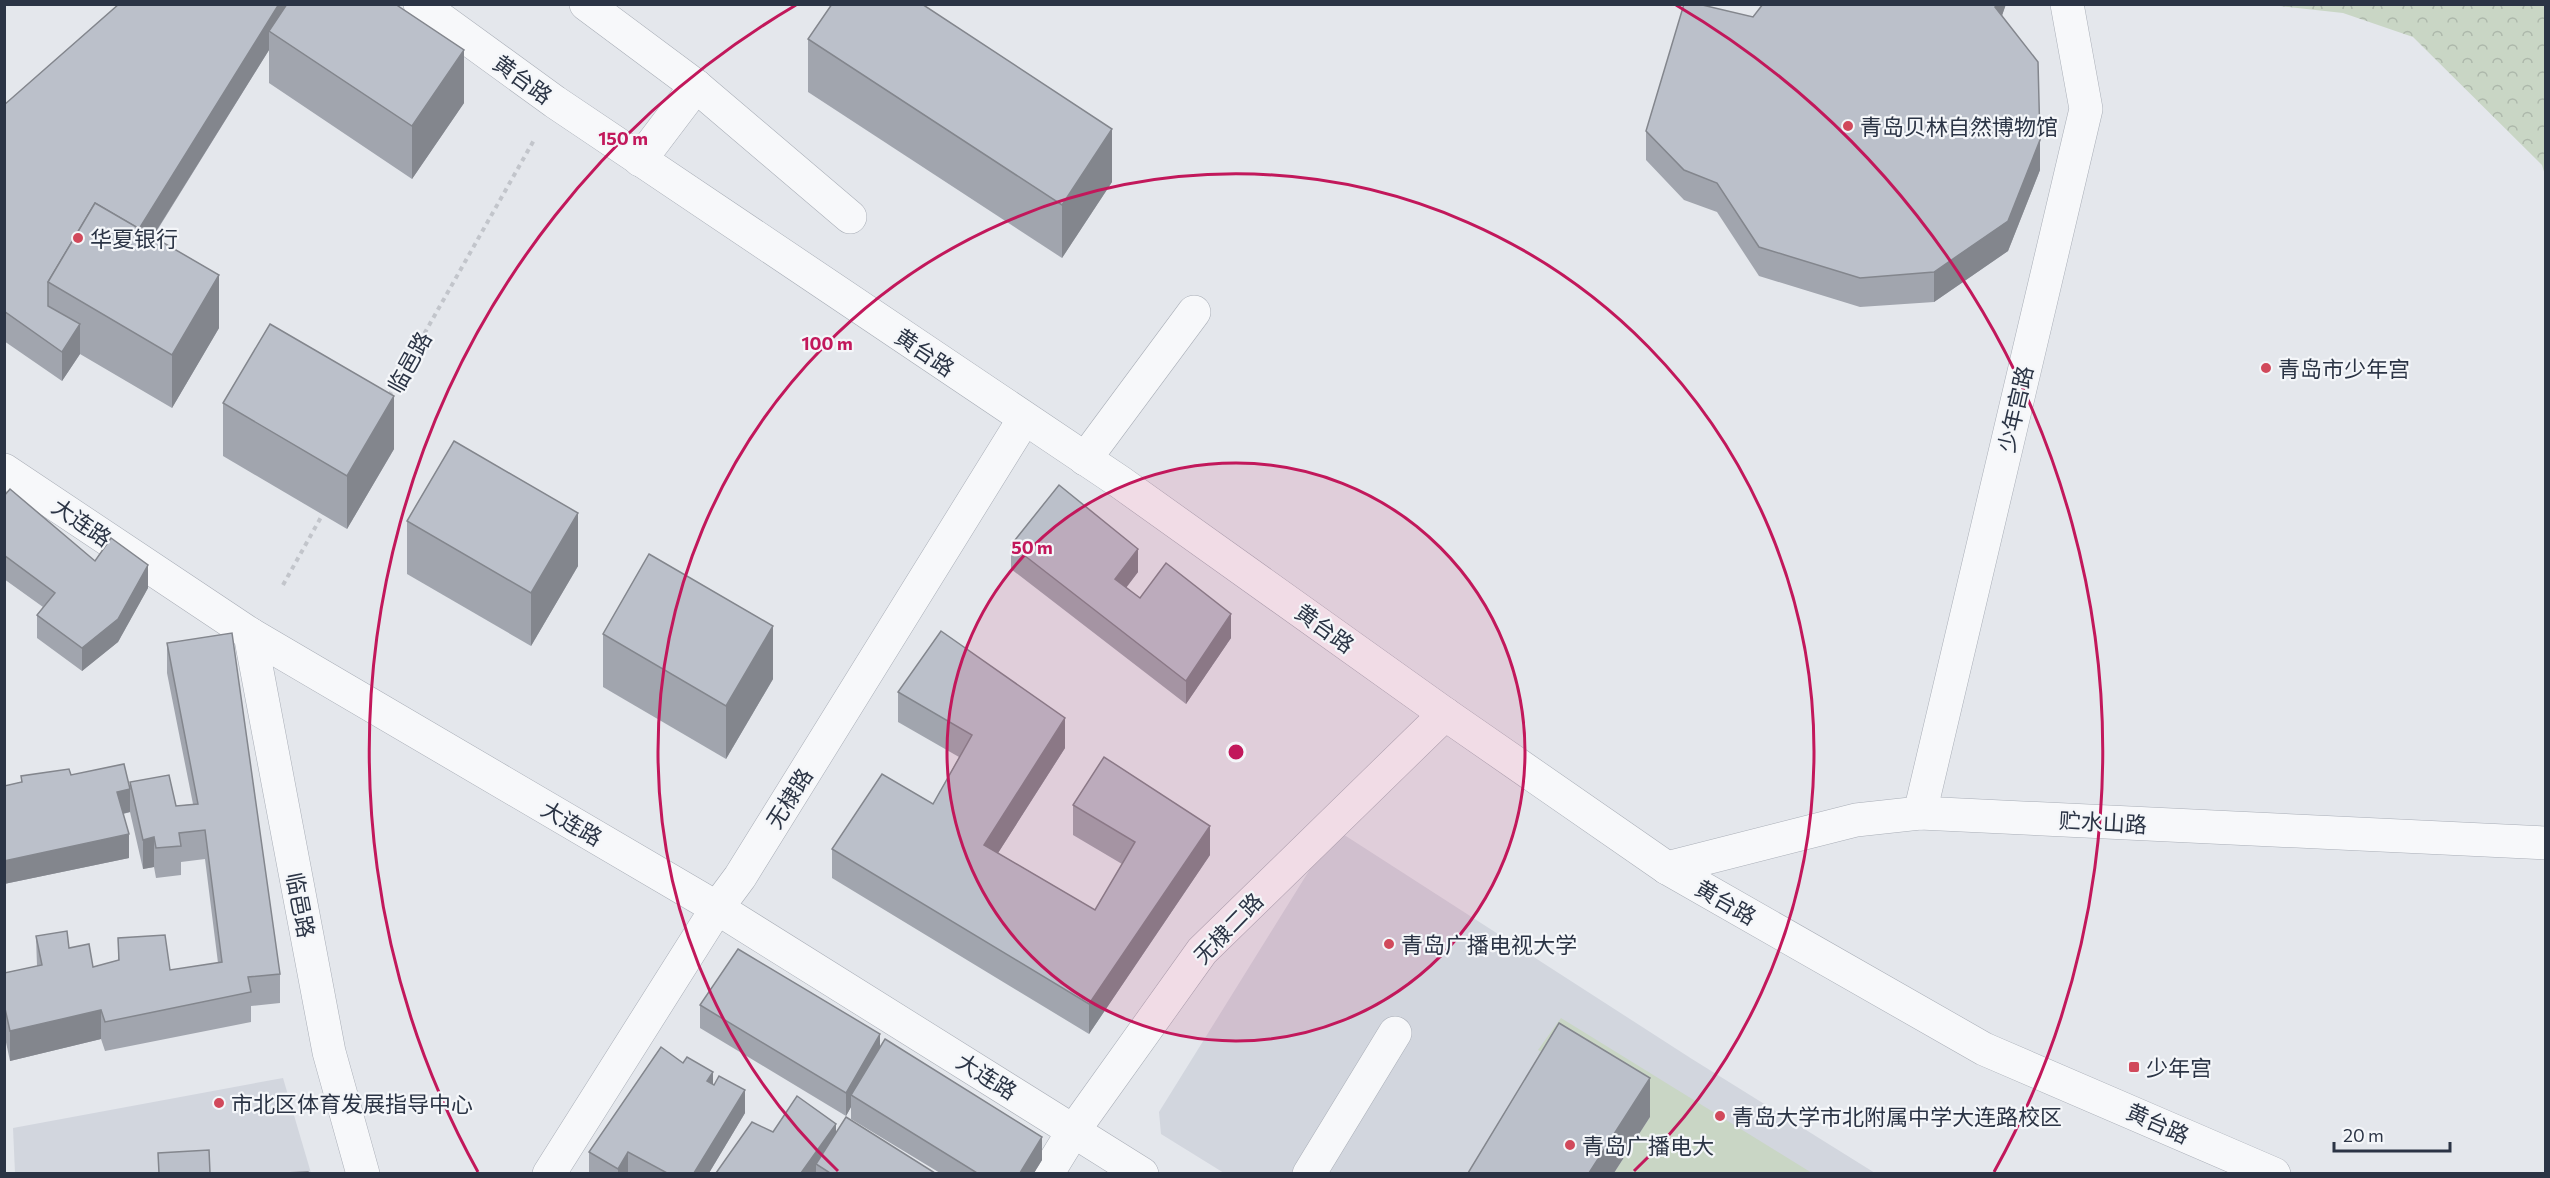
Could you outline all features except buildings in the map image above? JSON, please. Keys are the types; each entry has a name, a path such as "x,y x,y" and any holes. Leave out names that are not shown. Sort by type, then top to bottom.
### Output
{"street":[{"name":"黄台路","path":"420,4 640,160 1085,459 1667,868 1984,1049 2274,1173"},
{"path":"586,4 696,86 850,217"},
{"name":"少年宫路","path":"1920,813 2086,109 2067,4"},
{"path":"640,160 696,86"},
{"path":"1085,459 1194,312"},
{"name":"无棣路","path":"549,1173 717,908 740,877 1024,419"},
{"name":"大连路","path":"4,470 250,634 717,908 1142,1173"},
{"name":"临邑路","path":"250,634 329,1052 363,1173"},
{"name":"无棣二路","path":"1047,1173 1074,1130 1202,951 1445,714"},
{"name":"贮水山路","path":"1667,868 1856,820 1920,813 2546,843"},
{"path":"1309,1173 1395,1033"}],"path":[{"name":"临邑路","path":"388,399 534,140"},
{"path":"283,585 330,502"}],"shaded area":[{"name":"青岛广播电视大学","path":"1335,829 1692,1059 1875,1173 1224,1173 1161,1134 1159,1112"},
{"name":"市北区体育发展指导中心","path":"283,1078 311,1173 15,1173 13,1128"}],"green space":[{"path":"2271,5 2545,5 2545,175 2542,165 2413,37 2343,13"},
{"path":"1561,1018 1812,1173 1614,1173 1650,1117 1538,1050"}],"place":[{"name":"青岛贝林自然博物馆","path":"1848,126"},
{"name":"华夏银行","path":"78,238"},
{"name":"青岛市少年宫","path":"2266,368"},
{"name":"青岛广播电视大学","path":"1389,944"},
{"name":"少年宫","path":"2134,1067"},
{"name":"市北区体育发展指导中心","path":"219,1103"},
{"name":"青岛大学市北附属中学大连路校区","path":"1720,1116"},
{"name":"青岛广播电大","path":"1570,1145"}]}
